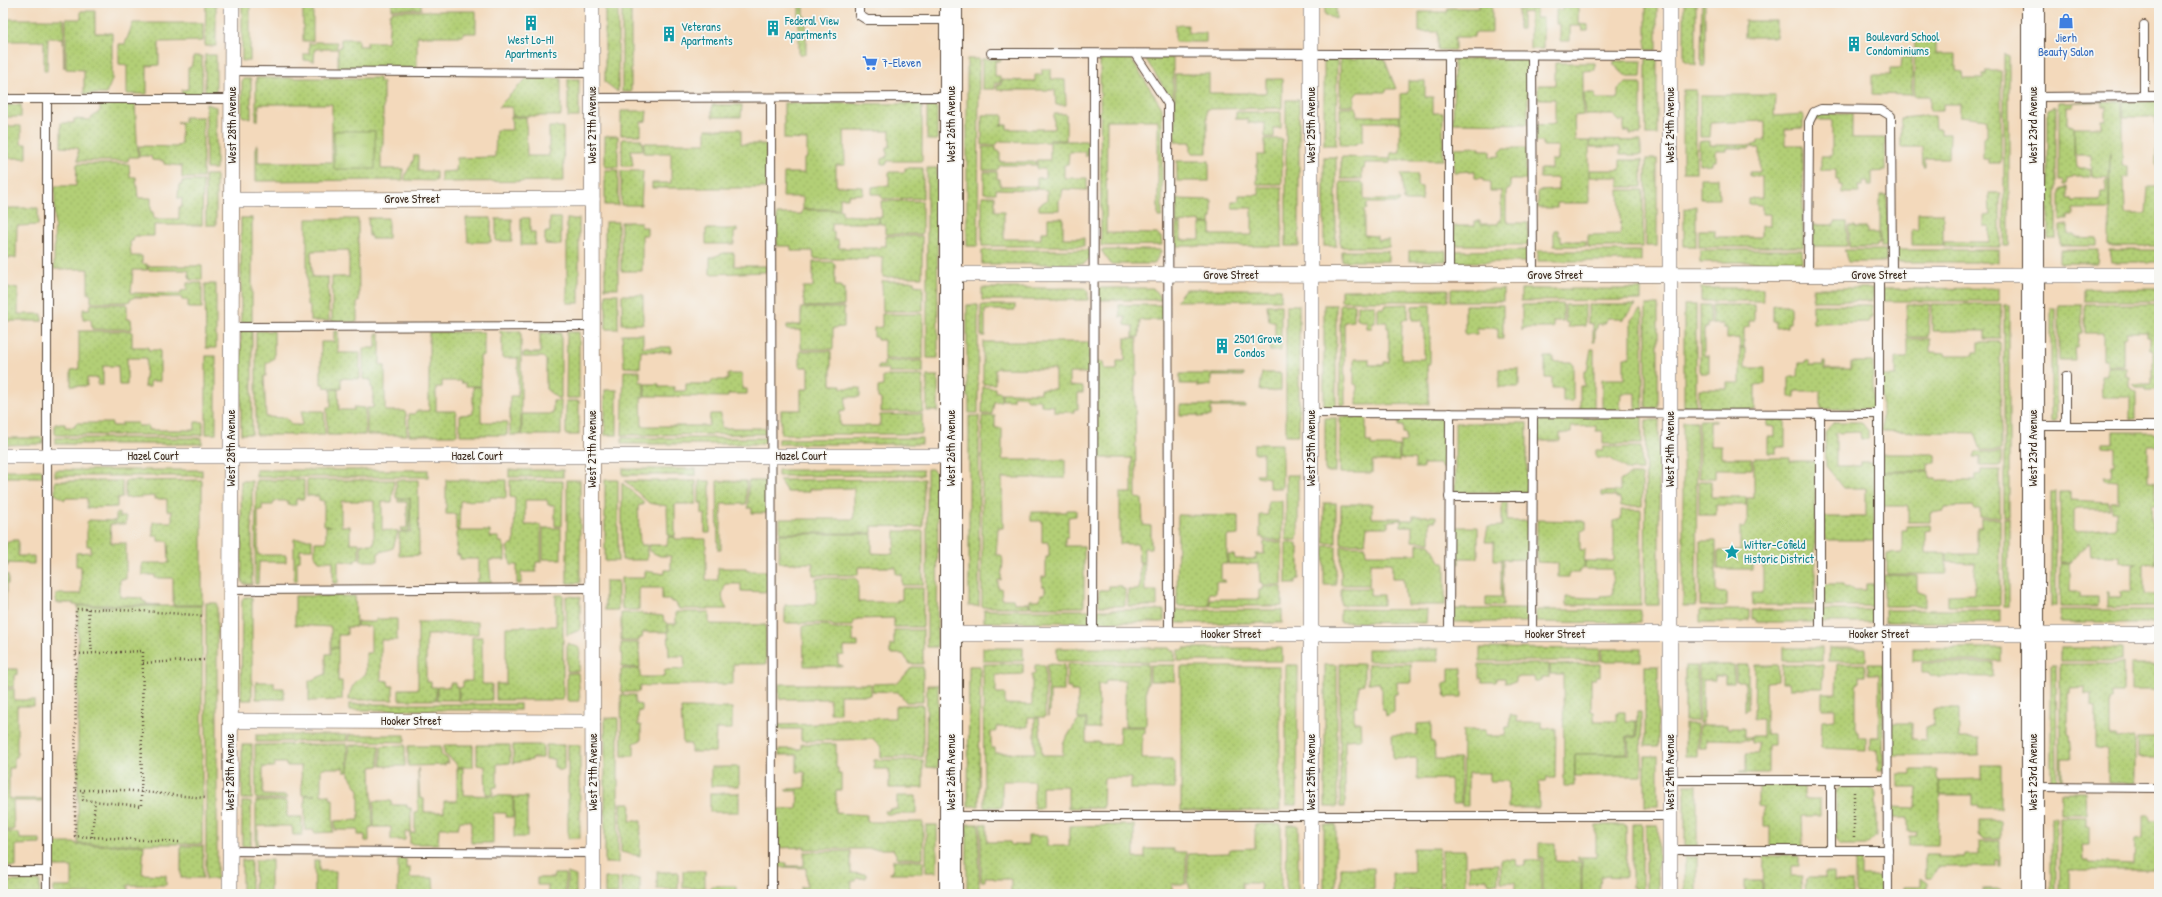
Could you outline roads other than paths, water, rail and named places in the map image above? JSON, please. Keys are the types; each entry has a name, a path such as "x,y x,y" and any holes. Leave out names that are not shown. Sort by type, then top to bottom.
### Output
{"street":[{"name":"West 28th Avenue","path":"230,894 232,3"},
{"name":"West 27th Avenue","path":"592,3 593,894"},
{"name":"West 25th Avenue","path":"1311,3 1311,894"},
{"name":"West 24th Avenue","path":"1670,3 1670,894"},
{"name":"West 23rd Avenue","path":"2033,3 2033,894"},
{"name":"West 26th Avenue","path":"951,12 951,894"},
{"name":"Grove Street","path":"231,200 592,199"},
{"name":"Grove Street","path":"951,274 2159,275"},
{"name":"Hazel Court","path":"3,456 951,456"},
{"name":"Hooker Street","path":"951,634 2159,634"},
{"name":"Hooker Street","path":"230,721 593,722"}],"lane":[{"path":"858,3 859,14 867,20 951,12"},
{"path":"2144,25 2144,96"},
{"path":"991,53 1670,55"},
{"path":"1093,634 1094,54"},
{"path":"1135,54 1168,104 1169,634"},
{"path":"1449,54 1450,275"},
{"path":"1532,54 1533,275"},
{"path":"232,71 592,73"},
{"path":"2033,97 2159,96"},
{"path":"592,98 951,97"},
{"path":"770,98 772,894"},
{"path":"3,99 232,99"},
{"path":"47,99 47,894"},
{"path":"1808,275 1809,122 1811,115 1821,109 1881,110 1891,116 1886,275 1879,414 1883,634 1888,780 1888,894"},
{"path":"231,327 592,326"},
{"path":"2066,376 2066,426"},
{"path":"1311,413 1879,414"},
{"path":"1449,634 1450,413"},
{"path":"1532,414 1532,634"},
{"path":"1820,414 1820,634"},
{"path":"2033,426 2159,426"},
{"path":"1450,497 1532,497"},
{"path":"230,590 592,588"},
{"path":"1670,780 1888,780"},
{"path":"1831,780 1831,850"},
{"path":"2033,787 2159,788"},
{"path":"951,816 1670,816"},
{"path":"1670,850 1888,850"},
{"path":"230,851 593,854"},
{"path":"3,871 47,871"}],"place":[{"name":"Jierh Beauty Salon","path":"2066,21"},
{"name":"West Lo-HI Apartments","path":"531,23"},
{"name":"Federal View Apartments","path":"773,28"},
{"name":"Veterans Apartments","path":"669,34"},
{"name":"Boulevard School Condominiums","path":"1854,44"},
{"name":"7-Eleven","path":"870,63"},
{"name":"2501 Grove Condos","path":"1222,346"},
{"name":"Witter-Cofield Historic District","path":"1732,552"}]}
